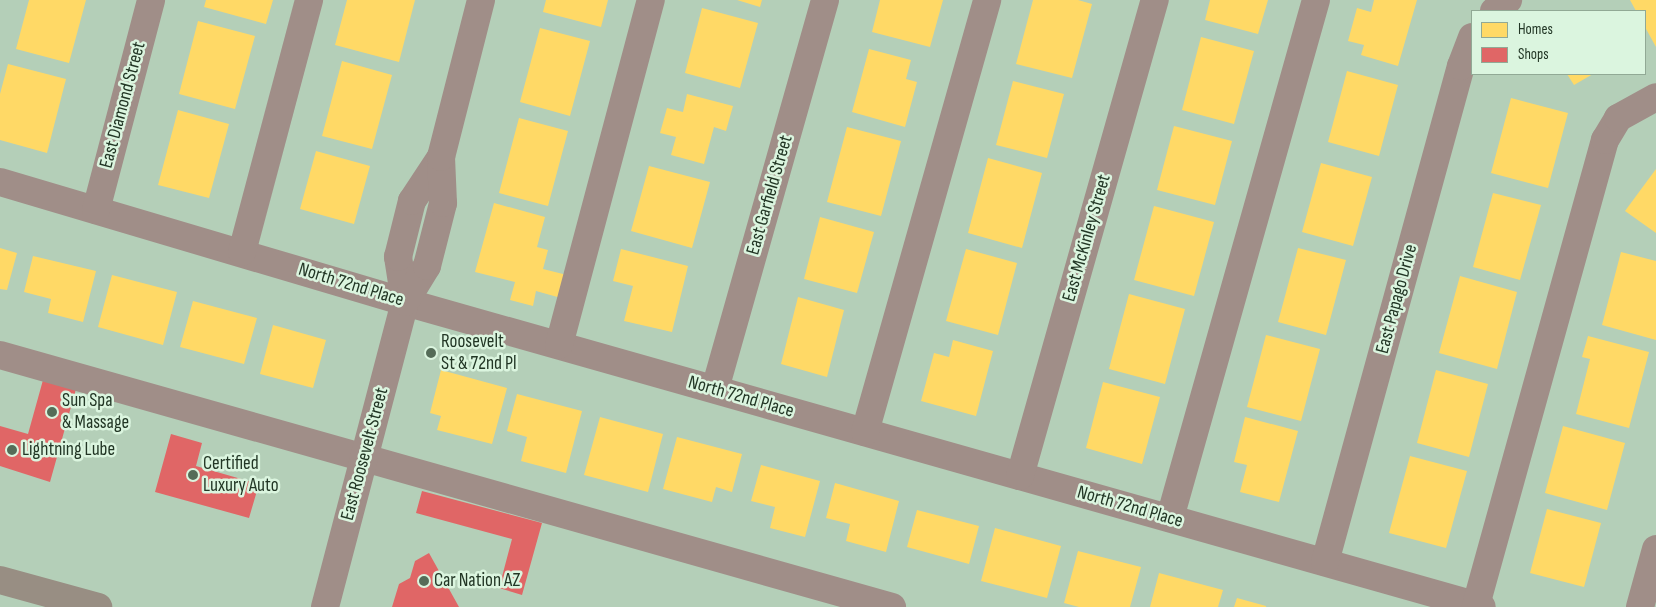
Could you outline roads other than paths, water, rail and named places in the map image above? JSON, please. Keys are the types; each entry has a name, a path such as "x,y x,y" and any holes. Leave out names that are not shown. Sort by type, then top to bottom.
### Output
{"main road":[{"path":"0,580 98,607"}],"street":[{"name":"East Diamond Street","path":"96,210 151,0"},
{"path":"242,252 309,0"},
{"name":"East Roosevelt Street","path":"326,607 405,302 398,257 412,201 441,157 481,0"},
{"path":"559,345 651,0"},
{"name":"East Garfield Street","path":"715,389 825,0"},
{"path":"865,432 987,0"},
{"name":"East McKinley Street","path":"1020,476 1155,0"},
{"path":"1170,518 1316,0"},
{"path":"1495,10 1508,0"},
{"name":"East Papago Drive","path":"1325,562 1461,66 1471,40"},
{"path":"1479,606 1605,140 1618,118 1656,97"},
{"name":"North 72nd Place","path":"0,182 242,252 405,302 1479,606"},
{"path":"0,355 892,607"},
{"path":"1640,607 1656,549"}],"place":[{"name":"Roosevelt St & 72nd Pl","path":"431,353"},
{"name":"Sun Spa & Massage","path":"52,412"},
{"name":"Lightning Lube","path":"12,450"},
{"name":"Certified Luxury Auto","path":"193,475"},
{"name":"Car Nation AZ","path":"424,581"}]}
